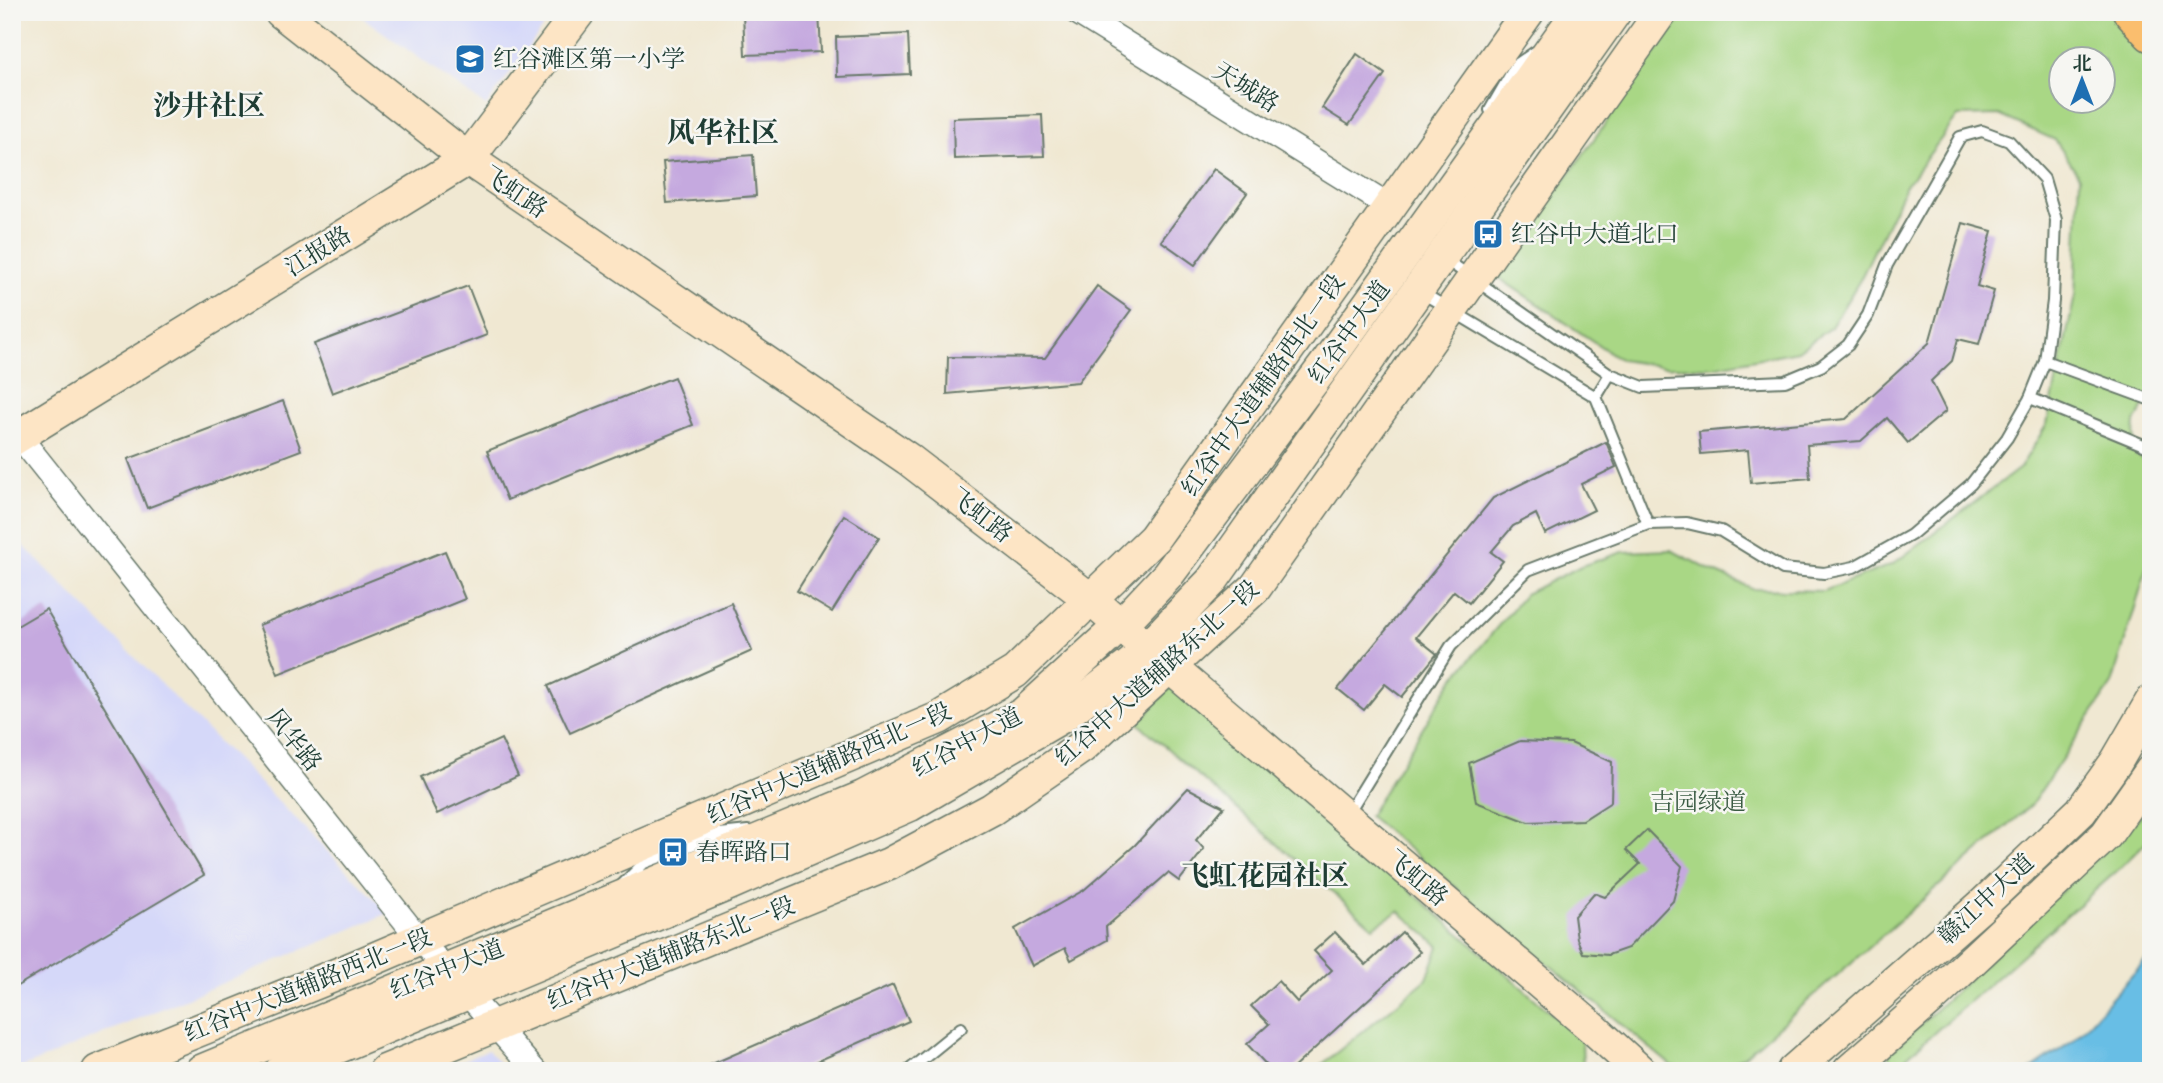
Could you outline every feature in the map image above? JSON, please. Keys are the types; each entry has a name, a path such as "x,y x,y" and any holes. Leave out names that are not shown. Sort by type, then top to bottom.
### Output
{"main road":[{"path":"2131,12 2151,34"}],"street":[{"name":"飞虹路","path":"281,12 468,159 908,459 1090,600 1640,1071"},
{"name":"江报路","path":"16,438 468,159 579,12"},
{"name":"天城路","path":"1076,12 1390,207"},
{"name":"红谷中大道辅路西北一段","path":"98,1071 420,940 939,718 1015,672 1154,538 1528,12"},
{"name":"红谷中大道","path":"281,1071 729,884 910,805 1063,716 1135,661 1159,657 1615,12"},
{"name":"红谷中大道辅路东北一段","path":"385,1071 889,864 981,815 1082,747 1159,657 1255,589 1661,12"},
{"name":"红谷中大道","path":"201,1071 863,797 1023,714 1121,625 1167,576 1325,365 1569,24"},
{"name":"风华路","path":"16,438 420,940 535,1071"},
{"name":"赣江中大道","path":"1793,1071 1980,907 2081,811 2116,762 2151,702"},
{"path":"785,829 832,764"},
{"name":"赣江中大道","path":"1849,1071 1933,997 2106,835 2151,771"},
{"path":"1595,1030 1609,1071"}],"lane":[{"path":"1346,817 1451,646 1528,570 1648,524 1687,523 1721,531 1783,569 1824,573 1854,568 1911,535 1971,484 2007,438 2030,398 2045,361 2053,301 2056,220 2044,179 2009,141 1982,131 1960,137 1887,265 1868,315 1848,345 1821,366 1785,381 1643,387 1609,374 1442,257"},
{"path":"1418,290 1596,397 1648,524"},
{"path":"2045,361 2151,400"},
{"path":"1596,397 1609,374"},
{"path":"2030,398 2151,448"},
{"path":"908,1071 961,1028"}],"shaded area":[{"name":"红谷滩区第一小学","path":"355,12 554,12 486,106"},
{"path":"12,534 389,913 14,1071 12,1071"},
{"path":"488,1050 506,1071 438,1071"}],"green space":[{"name":"吉园绿道","path":"1685,12 2108,12 2151,57 2151,394 2135,422 2133,452 2151,465 2151,554 2112,684 2032,804 1746,1055 1710,1070 1672,1066 1369,816 1451,682 1525,594 1581,566 1623,552 1671,550 1754,589 1824,591 1893,564 2020,468 2047,424 2075,296 2080,177 2055,140 1999,115 1958,116 1905,187 1860,280 1831,327 1798,351 1713,367 1666,367 1621,360 1496,276"},
{"path":"1173,684 1582,1040 1583,1071 1314,1071 1427,979 1439,946 1399,911 1373,927 1138,723"},
{"path":"2151,806 2151,837 2118,870 1892,1070 1889,1054"}],"water":[{"path":"2151,954 2151,1071 2029,1071 2074,1040"}],"building":[{"path":"819,12 821,52 745,55 743,14"},
{"path":"908,34 910,74 837,77 836,37"},
{"path":"1357,54 1385,74 1349,125 1322,108"},
{"path":"1042,115 1044,156 954,159 953,118"},
{"path":"753,155 756,196 667,203 663,162"},
{"path":"1214,169 1247,193 1195,265 1161,241"},
{"path":"1963,223 1992,231 1977,286 1994,291 1979,344 1958,339 1952,361 1931,381 1946,411 1908,443 1887,418 1861,441 1807,445 1810,478 1751,483 1748,450 1701,454 1699,432 1846,419 1929,343"},
{"path":"468,286 487,335 332,393 314,344"},
{"path":"1097,286 1131,310 1078,382 947,394 948,357 1045,358"},
{"path":"674,377 693,425 507,500 487,451"},
{"path":"283,401 301,450 147,508 128,459"},
{"path":"1606,442 1616,467 1581,484 1594,510 1545,534 1536,514 1513,526 1491,552 1503,561 1469,603 1454,591 1416,637 1437,654 1402,697 1385,684 1364,710 1338,689 1493,498"},
{"path":"844,515 879,537 832,612 797,591"},
{"path":"445,551 465,599 278,674 259,625"},
{"path":"731,603 752,651 570,733 548,686"},
{"path":"46,609 204,875 12,989 12,629"},
{"path":"501,739 518,776 437,814 420,777"},
{"path":"1520,741 1571,743 1612,762 1611,802 1583,820 1528,822 1476,802 1469,763"},
{"path":"1188,788 1224,807 1196,840 1204,849 1179,881 1168,873 1106,927 1107,940 1071,960 1065,948 1032,966 1015,929 1084,890 1135,845"},
{"path":"1647,830 1682,866 1673,901 1628,948 1608,955 1583,953 1577,939 1574,916 1594,893 1605,897 1640,864 1626,850"},
{"path":"1335,932 1366,965 1402,932 1420,952 1290,1071 1272,1071 1247,1044 1269,1024 1251,1006 1278,981 1297,1002 1332,970 1314,951"},
{"path":"893,985 909,1021 795,1071 696,1071"}],"place":[{"name":"红谷滩区第一小学","path":"470,59"},
{"name":"红谷中大道北口","path":"1488,234"},
{"name":"春晖路口","path":"673,852"}],"district":[{"name":"沙井社区","path":"209,105"},
{"name":"风华社区","path":"723,132"},
{"name":"飞虹花园社区","path":"1265,875"}]}
